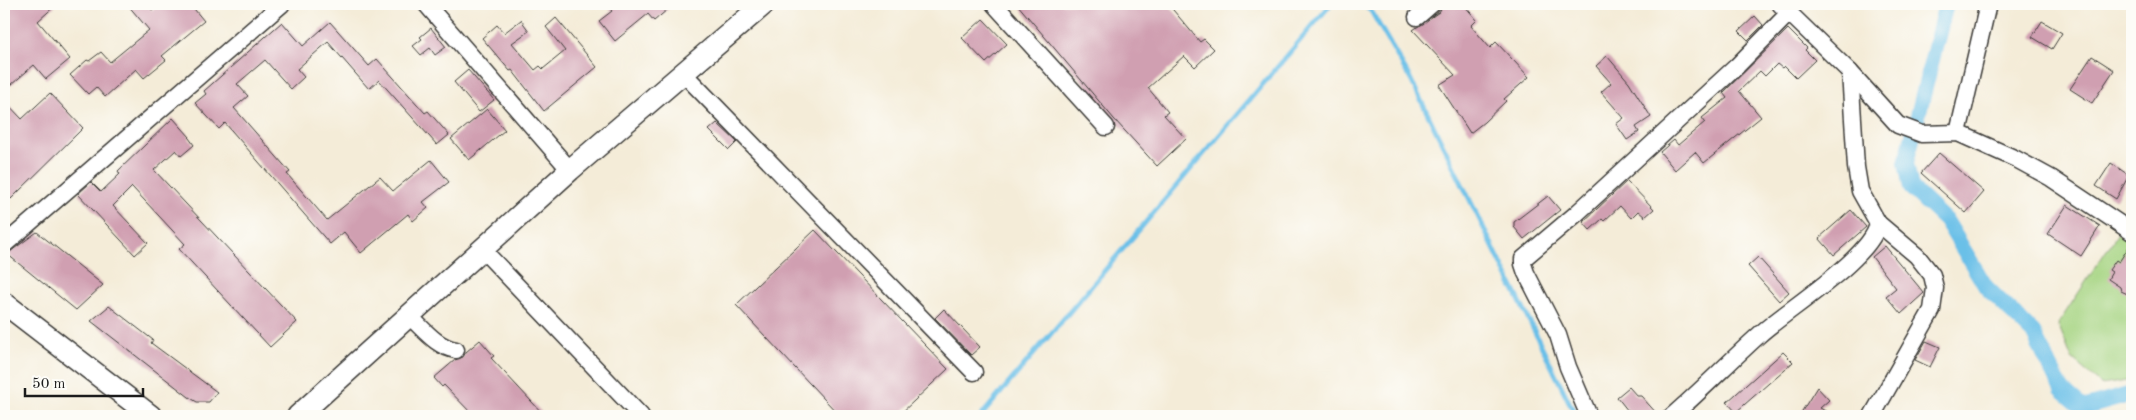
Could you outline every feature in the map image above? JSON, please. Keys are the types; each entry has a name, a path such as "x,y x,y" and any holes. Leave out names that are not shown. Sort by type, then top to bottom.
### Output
{"main road":[{"path":"298,416 408,314 570,170 764,4"},
{"path":"4,303 151,416"}],"street":[{"path":"4,244 282,4"},
{"path":"426,4 570,170"},
{"path":"994,4 1106,127"},
{"path":"1417,17 1432,4"},
{"path":"1958,134 1988,4"},
{"path":"1589,416 1568,368 1558,335 1526,273 1523,260 1737,66 1784,9 1850,72 1878,101 1890,118 1903,128 1922,134 1958,134 2016,159 2051,178 2132,232"},
{"path":"1850,72 1856,167 1860,191 1878,223 1902,242 1926,267 1932,275 1935,288 1932,310 1872,416"},
{"path":"684,74 974,372"},
{"path":"1672,416 1761,333 1857,256 1877,230 1878,223"},
{"path":"482,249 641,416"},
{"path":"408,314 440,344 446,348 456,350"}],"green space":[{"path":"2118,233 2132,243 2132,380 2102,385 2072,359 2058,324"}],"building":[{"path":"4,4 57,4 38,21 70,59 46,79 34,65 4,91"},
{"path":"127,4 147,4 152,10 159,4 190,4 204,21 162,56 166,60 144,78 136,69 105,97 96,87 88,94 70,75 87,60 89,61 101,52 110,62 149,30"},
{"path":"606,4 674,4 654,21 648,14 615,41 599,21 612,11"},
{"path":"1017,4 1168,4 1200,42 1204,39 1214,49 1195,67 1184,56 1148,88 1168,112 1164,115 1186,139 1157,166 1114,119"},
{"path":"1444,4 1463,4 1477,20 1471,26 1490,48 1496,42 1529,77 1504,99 1506,101 1484,122 1470,133 1439,85 1455,75 1413,30 1439,12"},
{"path":"1755,16 1763,25 1748,40 1739,31"},
{"path":"556,18 597,67 544,111 512,70 510,71 482,38 497,25 504,33 521,20 529,31 512,43 535,70 540,66 543,69 565,51 546,27"},
{"path":"983,19 1007,44 986,63 962,38"},
{"path":"2042,21 2062,33 2052,49 2032,37"},
{"path":"282,22 303,46 330,22 369,66 377,59 425,113 428,111 449,135 437,145 379,80 369,89 328,42 297,69 304,77 291,89 265,60 237,84 248,96 234,108 290,172 287,174 327,220 380,177 393,191 431,160 449,182 423,202 428,208 413,221 408,214 361,253 344,232 330,244 225,123 219,129 195,103 206,94 204,91"},
{"path":"431,28 446,47 435,55 430,48 421,55 413,46"},
{"path":"1788,29 1807,48 1805,50 1815,60 1796,78 1784,66 1782,68 1777,64 1765,76 1760,71 1739,91 1761,117 1704,163 1695,152 1675,170 1660,152 1674,140 1678,145 1705,122 1702,118 1727,98 1723,93"},
{"path":"1607,56 1629,82 1651,117 1636,127 1639,132 1627,140 1616,124 1624,118 1601,92 1611,83 1596,66"},
{"path":"2092,56 2114,70 2092,103 2070,89"},
{"path":"468,70 494,100 479,112 454,82"},
{"path":"50,93 83,128 11,199 4,191 4,100 22,119"},
{"path":"487,109 505,130 469,160 451,139"},
{"path":"173,118 190,137 194,145 181,156 176,150 154,170 297,322 270,347 179,249 185,244 132,187 113,206 148,243 135,255 78,194 91,182 101,192 120,174 118,171"},
{"path":"717,123 737,142 729,150 709,130"},
{"path":"1939,153 1984,192 1966,213 1921,173"},
{"path":"2111,163 2127,174 2128,177 2116,199 2096,186"},
{"path":"1627,181 1654,209 1645,217 1638,211 1631,218 1620,206 1604,221 1602,219 1590,230 1583,222"},
{"path":"1548,196 1560,210 1524,239 1514,227 1514,222"},
{"path":"2067,205 2100,226 2081,256 2048,234"},
{"path":"1851,210 1866,227 1834,255 1819,238"},
{"path":"815,230 948,369 898,416 840,416 736,305"},
{"path":"37,232 103,285 76,310 7,254"},
{"path":"2132,242 2132,296 2121,291 2120,287 2108,279 2112,272 2109,270 2116,260 2119,262"},
{"path":"1885,246 1924,293 1901,314 1886,296 1896,288 1872,257"},
{"path":"1758,257 1789,292 1779,301 1748,266"},
{"path":"109,306 153,340 151,343 217,392 209,402 197,402 189,397 91,321"},
{"path":"944,309 980,347 971,355 935,318"},
{"path":"480,340 494,356 491,358 545,416 474,416 444,385 442,387 434,378 455,360 463,357"},
{"path":"1926,341 1940,347 1930,367 1915,360"},
{"path":"1783,352 1793,362 1736,412 1727,402"},
{"path":"1629,387 1637,396 1641,396 1659,416 1632,416 1617,397"},
{"path":"1817,387 1829,400 1820,408 1834,416 1799,416"}],"waterway":[{"path":"981,416 1331,4"},
{"path":"1363,4 1371,11 1411,80 1576,416"},
{"path":"1946,4 1906,163 1911,188 1947,222 1986,287 2033,333 2062,390 2083,408 2132,394"}]}
